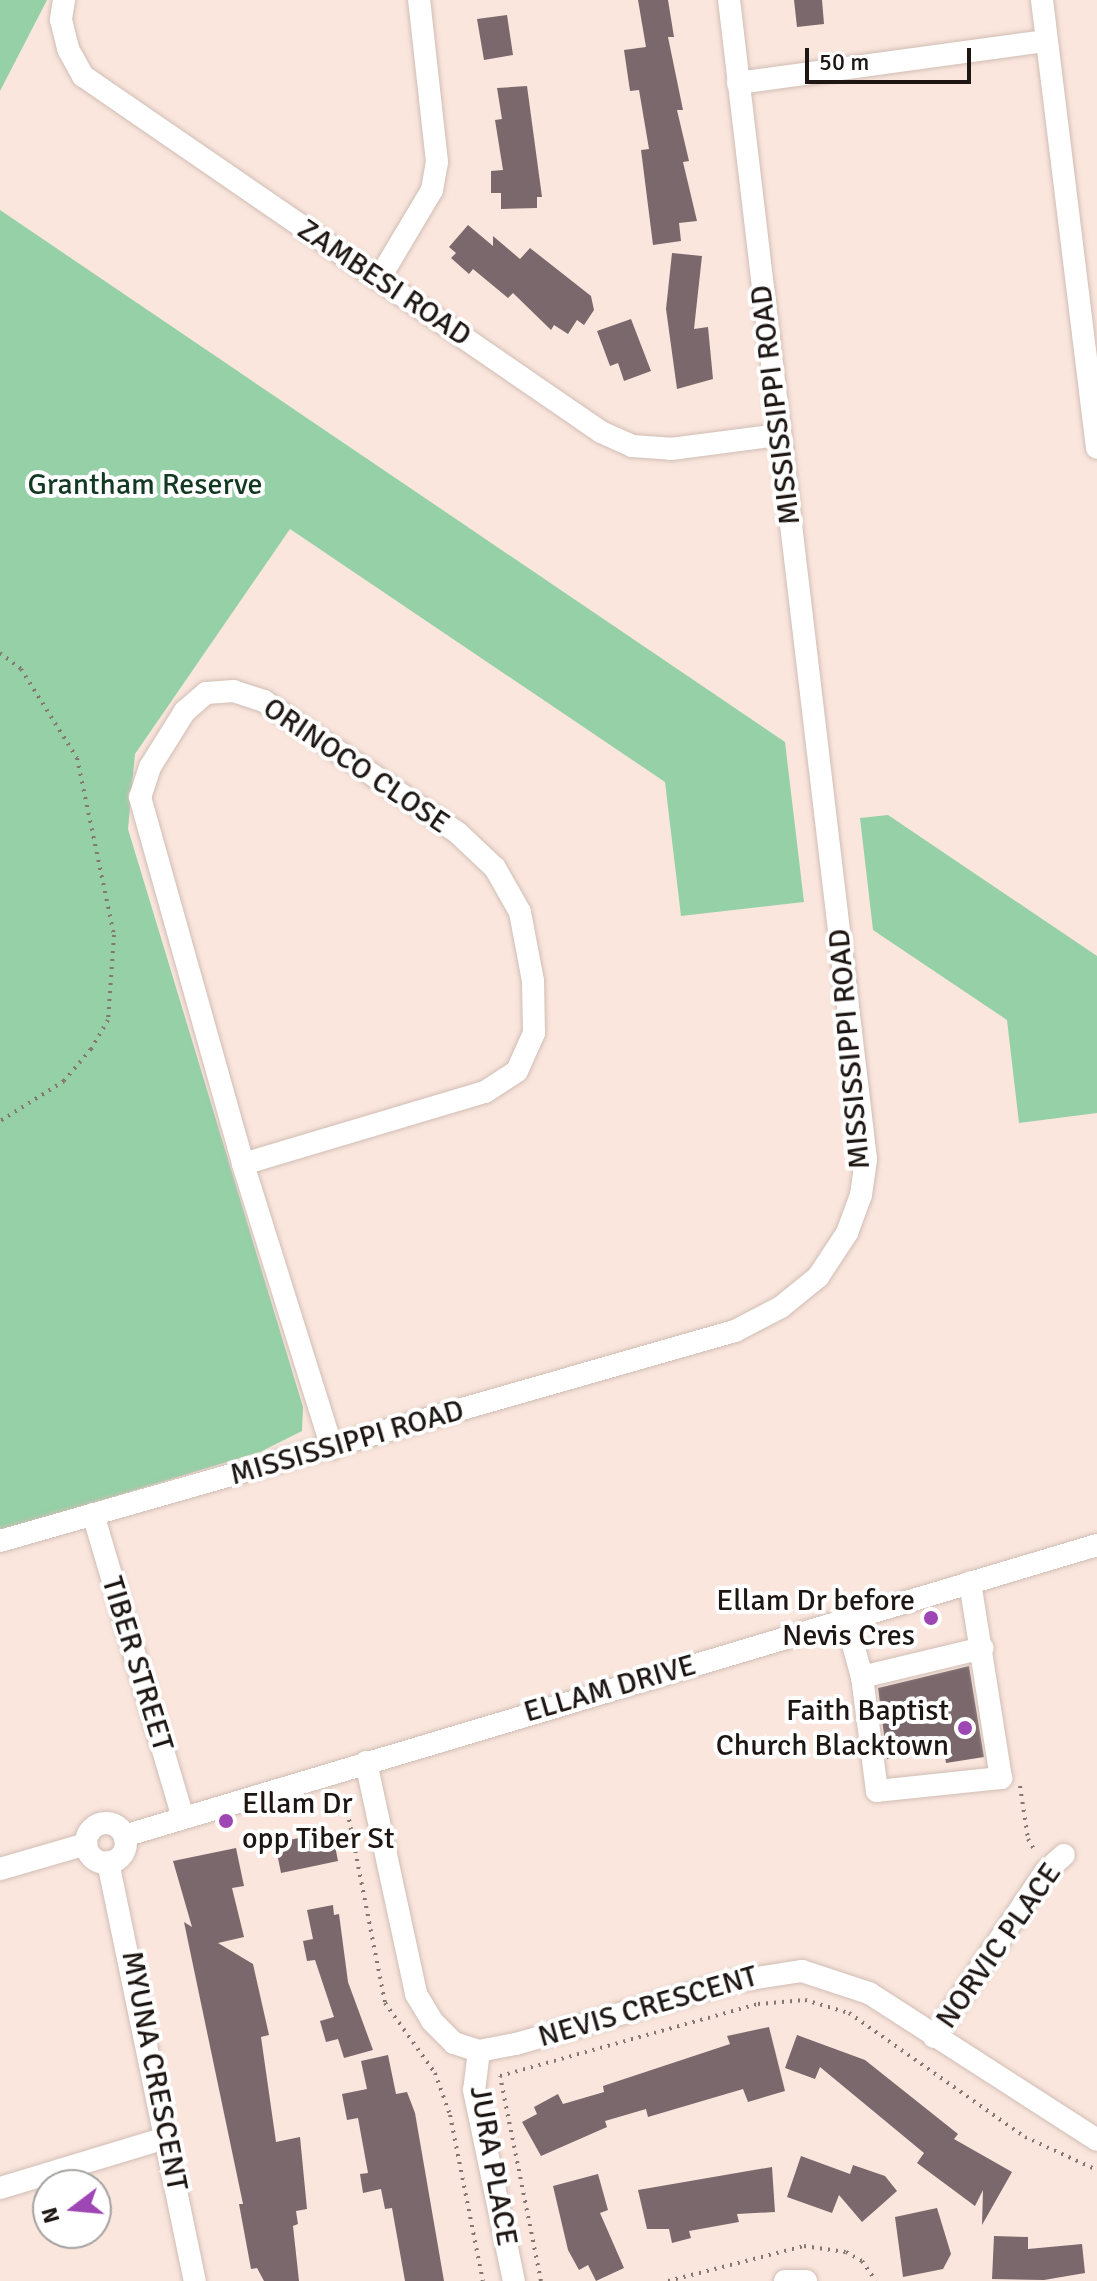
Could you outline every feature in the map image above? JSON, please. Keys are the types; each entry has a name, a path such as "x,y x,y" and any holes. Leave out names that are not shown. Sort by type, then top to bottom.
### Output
{"street":[{"name":"ZAMBESI ROAD","path":"64,0 61,20 68,49 83,76 601,432 632,446 671,449 779,435"},
{"path":"379,279 432,190 437,162 419,0"},
{"name":"MISSISSIPPI ROAD","path":"0,1541 735,1331 781,1307 818,1277 847,1233 861,1195 866,1159 729,0"},
{"path":"1042,0 1046,41 1088,286 1097,448"},
{"path":"738,83 1046,41"},
{"name":"ORINOCO CLOSE","path":"243,1164 485,1092 517,1071 534,1033 533,981 520,912 495,868 458,833 316,736 264,701 234,691 206,693 185,711 150,767 140,797 243,1164 332,1448"},
{"name":"TIBER STREET","path":"93,1514 182,1814"},
{"name":"ELLAM DRIVE","path":"124,1836 182,1814 1097,1545"},
{"path":"846,1619 862,1677 877,1791 1001,1778 983,1648 970,1582"},
{"path":"862,1677 983,1648"},
{"path":"366,1762 416,1994 432,2021 454,2043 479,2051"},
{"path":"0,1869 86,1844 99,1824 111,1823 124,1836 123,1853 108,1862 91,1856 86,1844"},
{"name":"NORVIC PLACE","path":"934,2037 1046,1871 1064,1855"},
{"name":"MYUNA CRESCENT","path":"108,1862 195,2281"},
{"name":"NEVIS CRESCENT","path":"479,2051 731,1982 802,1971 869,1993 1097,2140"},
{"name":"JURA PLACE","path":"479,2051 474,2090 514,2281"},
{"path":"0,2188 166,2138"},
{"path":"785,2281 806,2281"}],"path":[{"path":"0,653 21,669 77,758 114,951 108,1020 91,1049 64,1081 0,1121"},
{"path":"338,1796 346,1804 385,2003 435,2073 450,2115 483,2281"},
{"path":"541,2281 500,2076 758,2004 805,2000 849,2013 1025,2137 1097,2170"}],"green space":[{"path":"0,0 47,0 0,91"},
{"name":"Grantham Reserve","path":"0,210 785,742 804,902 681,916 665,782 290,529 135,754 128,829 303,1407 302,1431 260,1452 0,1531"},
{"path":"888,815 1097,956 1097,1113 1019,1123 1007,1020 873,930 860,818"}],"building":[{"path":"638,0 668,0 674,37 668,37 683,110 677,110 689,161 683,162 697,221 679,223 681,241 653,245 641,150 649,149 639,90 630,91 624,50 646,47"},
{"path":"794,0 822,0 824,24 797,27"},
{"path":"507,15 513,55 484,60 477,19"},
{"path":"527,86 542,197 537,197 537,208 501,209 501,193 491,193 491,171 503,170 495,120 502,119 497,88"},
{"path":"468,225 493,246 493,236 520,259 530,248 591,296 594,310 584,325 577,320 568,334 554,325 551,330 513,293 508,298 473,269 469,274 451,258 456,253 449,247"},
{"path":"672,253 702,256 694,329 708,327 713,379 677,389 666,309"},
{"path":"631,319 651,371 624,381 618,363 610,366 597,331"},
{"path":"969,1666 984,1757 946,1763 944,1750 887,1759 878,1688"},
{"path":"332,1831 338,1861 281,1873 275,1843"},
{"path":"236,1848 244,1886 232,1888 244,1937 218,1943 253,1964 269,2035 261,2037 276,2142 300,2137 307,2209 296,2211 298,2224 293,2226 299,2281 264,2281 257,2268 251,2269 239,2204 243,2204 184,1922 192,1927 173,1861"},
{"path":"333,1905 334,1915 339,1914 348,1982 373,2050 344,2058 338,2039 326,2042 320,2021 334,2017 315,1960 307,1961 303,1941 313,1939 307,1910"},
{"path":"769,2027 785,2091 748,2102 743,2089 648,2117 646,2109 605,2121 607,2127 541,2156 522,2122 537,2114 534,2107 558,2094 563,2104 604,2092 603,2086 730,2044 727,2036"},
{"path":"797,2035 865,2060 958,2134 954,2139 1012,2172 982,2225 983,2190 975,2206 917,2163 924,2153 820,2067 815,2079 785,2068"},
{"path":"388,2055 396,2094 407,2092 415,2113 444,2281 405,2281 392,2208 385,2209 381,2189 363,2193 360,2174 368,2173 358,2118 347,2120 342,2094 367,2089 361,2061"},
{"path":"801,2156 850,2174 853,2165 885,2176 897,2191 862,2222 839,2195 832,2213 787,2197"},
{"path":"772,2167 775,2212 737,2214 739,2222 689,2231 691,2238 672,2243 669,2229 647,2229 638,2190"},
{"path":"598,2174 608,2210 600,2213 624,2268 596,2281 588,2265 579,2270 568,2250 553,2186"},
{"path":"937,2208 951,2254 943,2269 903,2277 895,2217"},
{"path":"994,2236 1028,2237 1028,2249 1082,2244 1085,2273 1044,2280 992,2279"}],"place":[{"name":"Ellam Dr before Nevis Cres","path":"931,1618"},
{"name":"Faith Baptist Church Blacktown","path":"965,1728"},
{"name":"Ellam Dr opp Tiber St","path":"226,1821"}]}
